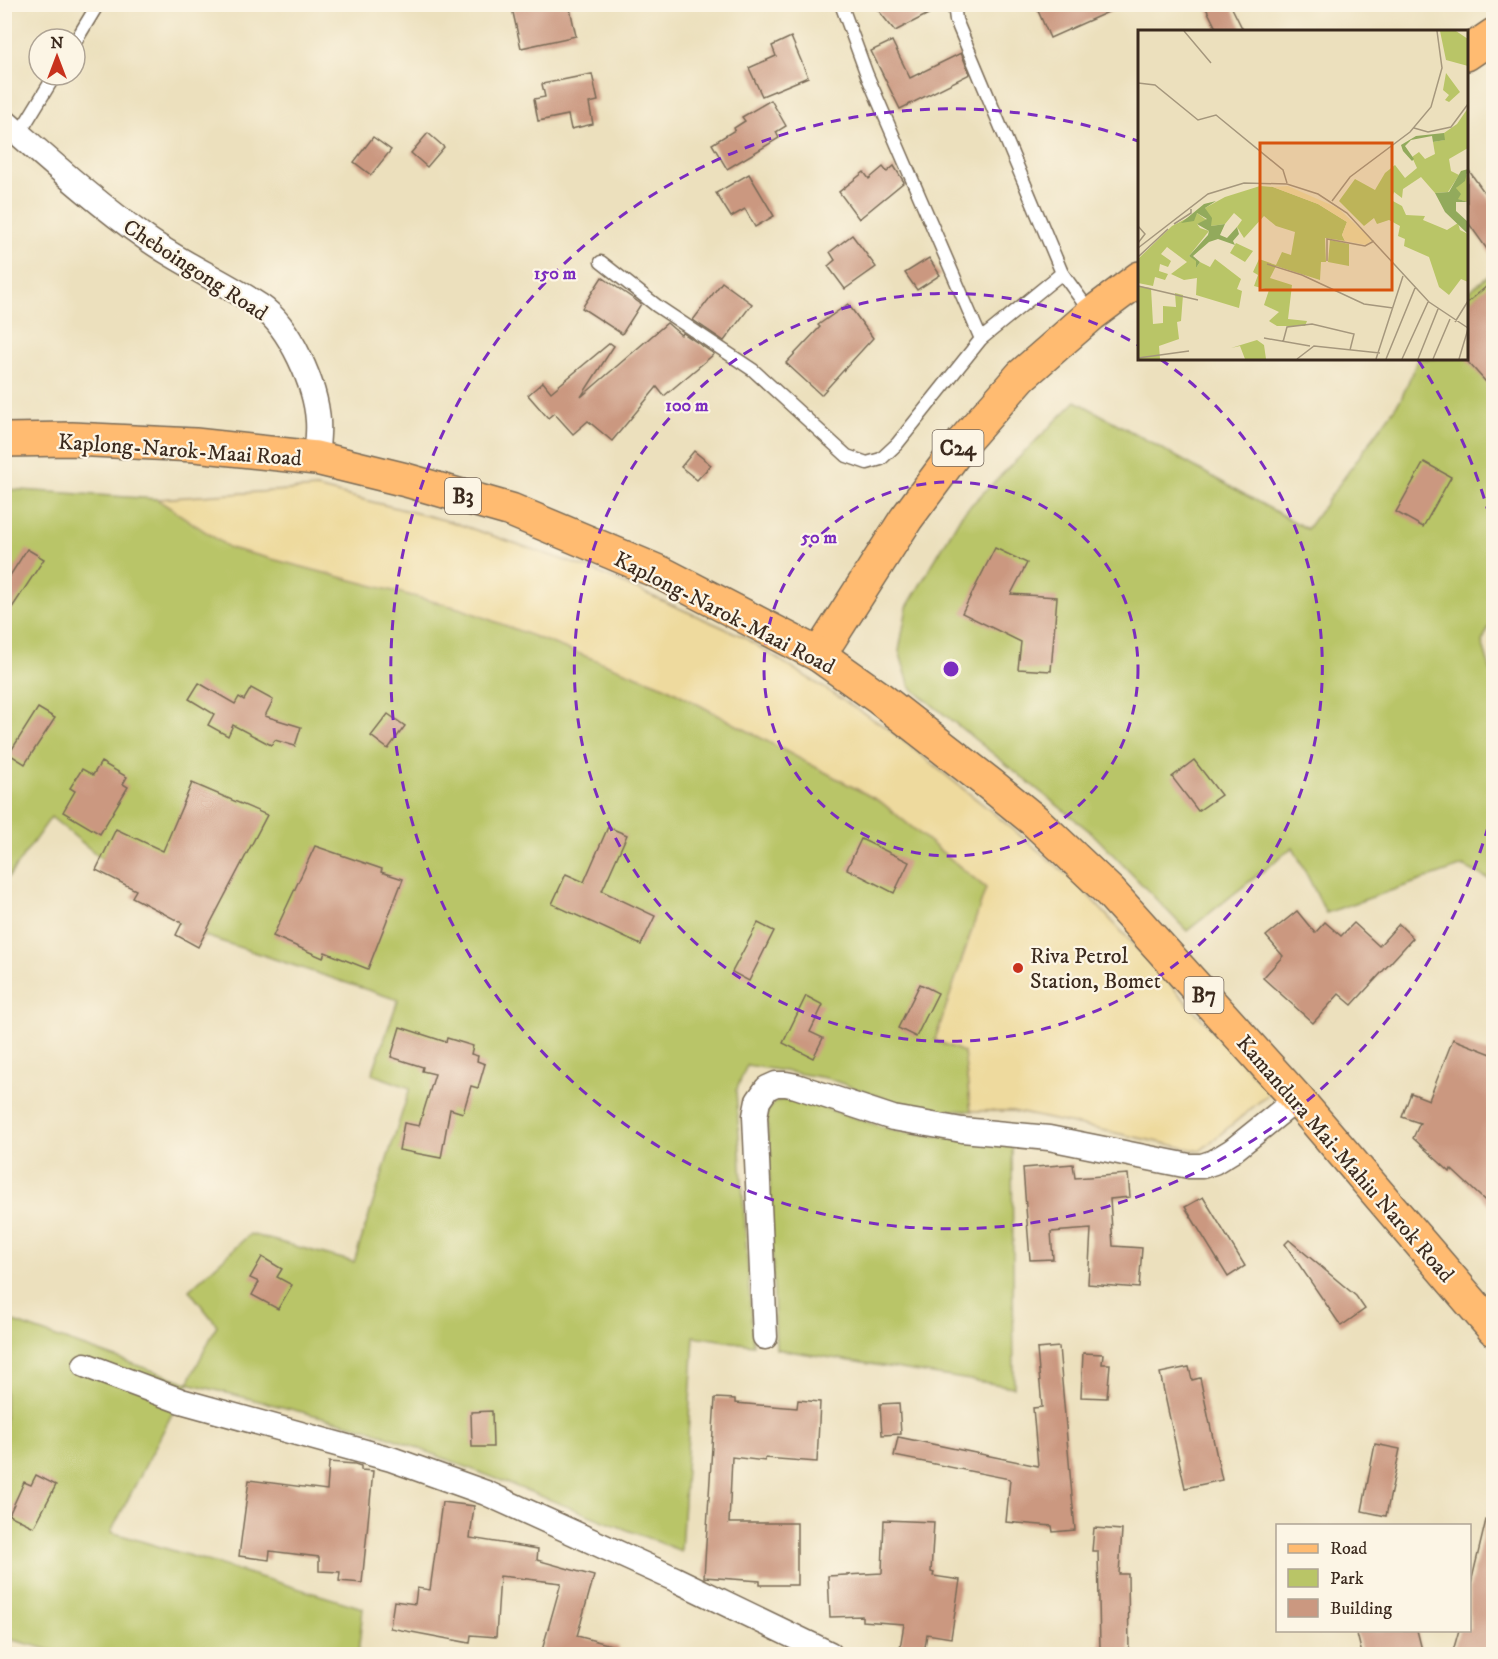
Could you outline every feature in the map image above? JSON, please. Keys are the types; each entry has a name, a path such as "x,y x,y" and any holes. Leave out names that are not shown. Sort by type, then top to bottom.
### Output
{"main road":[{"path":"1468,53 1494,35"},
{"name":"C24","path":"819,656 906,519 964,441 1021,376 1092,314 1138,280"},
{"name":"Kaplong-Narok-Maai Road","path":"4,440 72,439 195,445 316,458 406,480 511,510 661,573 819,656 878,697"},
{"name":"Kamandura Mai-Mahiu Narok Road","path":"878,697 1035,821 1110,892 1298,1099 1494,1329"}],"street":[{"name":"Cheboingong Road","path":"12,128 130,227 168,254 262,307 284,330 301,361 314,392 319,422 316,458"},
{"path":"765,1337 755,1116 758,1101 767,1088 776,1084 796,1086 893,1118 962,1130 1049,1138 1189,1167 1214,1162 1232,1151 1298,1099"},
{"path":"85,1365 180,1401 391,1459 486,1493 675,1579 830,1654"}],"lane":[{"path":"84,27 98,4"},
{"path":"841,4 867,75 981,339"},
{"path":"954,4 956,20 1062,273 1092,314"},
{"path":"12,128 45,87"},
{"path":"600,262 657,306 753,370 847,456 867,463 881,459 897,444 981,339 1062,273"}],"green space":[{"path":"1493,272 1494,616 1482,642 1491,672 1494,673 1493,881 1463,866 1326,913 1293,847 1187,931 1093,834 910,687 899,651 907,607 962,514 1076,401 1307,529 1401,399 1418,360 1468,360 1468,292"},
{"path":"5,489 157,499 230,548 462,609 664,686 881,802 986,888 935,1040 964,1052 971,1111 916,1109 826,1078 747,1065 736,1091 753,1345 694,1336 681,1551 369,1429 188,1383 217,1325 189,1290 250,1234 354,1262 410,1088 372,1074 398,1000 190,931 51,817 5,882"},
{"path":"794,1098 895,1131 1012,1145 1014,1387 776,1349 767,1112 776,1101"},
{"path":"5,1319 188,1383 111,1532 363,1608 358,1654 66,1654 5,1638"}],"sand":[{"path":"317,488 452,522 593,570 742,636 887,728 1076,882 1270,1093 1200,1151 1012,1111 971,1111 964,1052 935,1040 986,888 881,802 664,686 462,609 230,548 157,499"}],"building":[{"path":"511,4 569,4 576,36 521,48"},
{"path":"873,4 946,4 946,5 895,31"},
{"path":"1035,4 1126,4 1050,38"},
{"path":"1204,4 1230,4 1243,30 1217,30"},
{"path":"791,37 808,77 762,96 749,68 776,56 772,46"},
{"path":"892,41 910,78 961,53 970,74 900,109 871,51"},
{"path":"592,74 598,101 589,103 593,124 571,129 568,115 538,121 534,99 545,97 542,84"},
{"path":"771,100 786,126 776,132 779,138 727,169 712,144 745,121 742,117"},
{"path":"428,133 444,147 427,167 411,153"},
{"path":"373,137 391,150 371,175 354,162"},
{"path":"894,166 904,182 859,219 839,192 864,172 869,179 883,167 887,172"},
{"path":"1468,169 1494,206 1494,259 1468,222"},
{"path":"749,174 774,216 755,227 745,209 731,217 716,193"},
{"path":"852,235 876,267 845,289 828,266 835,260 830,252"},
{"path":"929,258 940,275 917,290 905,273"},
{"path":"602,277 641,304 622,334 582,308"},
{"path":"1494,280 1494,391 1467,361 1468,302"},
{"path":"722,282 752,304 724,341 693,320"},
{"path":"848,304 873,338 821,395 786,363 820,327 818,325"},
{"path":"667,323 681,335 683,333 714,354 664,396 657,387 612,441 588,421 573,434 554,413 548,418 528,395 543,382 551,392 610,343 614,346 581,397"},
{"path":"694,451 711,465 697,480 681,467"},
{"path":"1424,462 1451,477 1423,527 1396,512"},
{"path":"995,548 1027,563 1011,594 1057,597 1051,671 1018,669 1021,642 962,613"},
{"path":"27,549 44,559 4,620 4,585"},
{"path":"199,683 235,704 239,697 244,700 251,688 273,700 265,716 301,727 295,746 275,740 271,745 233,725 228,736 208,725 214,714 189,699"},
{"path":"38,708 55,718 25,764 9,754"},
{"path":"388,714 405,726 388,749 371,736"},
{"path":"1194,760 1221,795 1198,811 1172,777"},
{"path":"101,762 127,777 123,784 128,787 100,834 63,812 75,791 70,788 82,769 93,775"},
{"path":"192,783 267,815 198,947 176,935 182,923 132,897 136,890 96,870 116,829 163,851"},
{"path":"608,827 627,835 602,891 655,916 641,945 552,904 566,874 584,882"},
{"path":"861,839 909,862 894,893 847,869"},
{"path":"315,846 382,869 381,872 403,879 368,969 325,952 323,958 273,936"},
{"path":"1297,911 1315,933 1325,922 1341,936 1354,923 1379,946 1399,924 1413,938 1352,1005 1339,994 1313,1023 1263,978 1283,956 1266,936"},
{"path":"758,923 774,931 749,981 732,972"},
{"path":"920,984 938,993 916,1037 898,1028"},
{"path":"806,996 823,1005 810,1032 823,1038 813,1058 783,1043"},
{"path":"400,1027 446,1042 447,1038 473,1046 471,1054 478,1056 477,1061 485,1064 478,1088 471,1086 463,1113 450,1109 441,1158 399,1150 404,1123 419,1126 435,1074 422,1071 423,1067 391,1057"},
{"path":"1453,1039 1494,1055 1494,1209 1413,1138 1420,1123 1402,1117 1411,1093 1429,1100"},
{"path":"1073,1164 1075,1178 1128,1174 1130,1197 1110,1199 1113,1246 1142,1248 1139,1288 1088,1284 1091,1229 1051,1232 1053,1259 1030,1260 1023,1168"},
{"path":"1203,1197 1245,1266 1228,1277 1185,1207"},
{"path":"1289,1240 1356,1296 1365,1309 1341,1326 1285,1244"},
{"path":"262,1257 282,1269 277,1277 292,1285 278,1309 252,1295 259,1282 250,1278"},
{"path":"1059,1347 1075,1530 1053,1532 1052,1526 1006,1522 1010,1479 894,1456 898,1437 1038,1466 1033,1408 1042,1407 1037,1349"},
{"path":"1083,1353 1103,1354 1102,1364 1110,1364 1107,1398 1081,1397"},
{"path":"1189,1367 1192,1380 1200,1378 1222,1480 1185,1488 1160,1373"},
{"path":"715,1398 735,1399 735,1403 797,1408 798,1400 820,1402 817,1462 765,1458 765,1461 732,1457 729,1523 797,1523 797,1585 760,1585 760,1581 704,1577"},
{"path":"899,1403 901,1434 882,1435 880,1404"},
{"path":"492,1411 493,1447 472,1447 471,1412"},
{"path":"1375,1444 1400,1449 1386,1516 1362,1511"},
{"path":"329,1462 355,1464 361,1466 361,1470 373,1471 362,1583 339,1581 340,1572 319,1571 319,1557 270,1551 269,1560 239,1556 249,1480 327,1490"},
{"path":"36,1475 56,1485 34,1527 9,1515 24,1482 31,1485"},
{"path":"442,1502 474,1506 470,1538 538,1549 537,1560 594,1576 577,1636 619,1647 619,1654 541,1654 561,1583 500,1576 496,1637 471,1635 470,1643 390,1628 394,1601 415,1604 417,1588 430,1590"},
{"path":"884,1520 934,1522 931,1572 934,1573 933,1576 960,1580 951,1638 927,1634 924,1654 899,1654 904,1624 862,1621 862,1616 830,1617 828,1576 882,1573"},
{"path":"1486,1520 1494,1521 1494,1654 1469,1654 1453,1651 1458,1632 1471,1632 1471,1583"},
{"path":"1094,1528 1122,1530 1119,1574 1128,1574 1129,1654 1107,1654 1107,1648 1100,1648 1098,1551 1092,1551"},
{"path":"1356,1632 1418,1632 1423,1654 1362,1654"}],"place":[{"name":"Riva Petrol Station, Bomet","path":"1018,968"}]}
